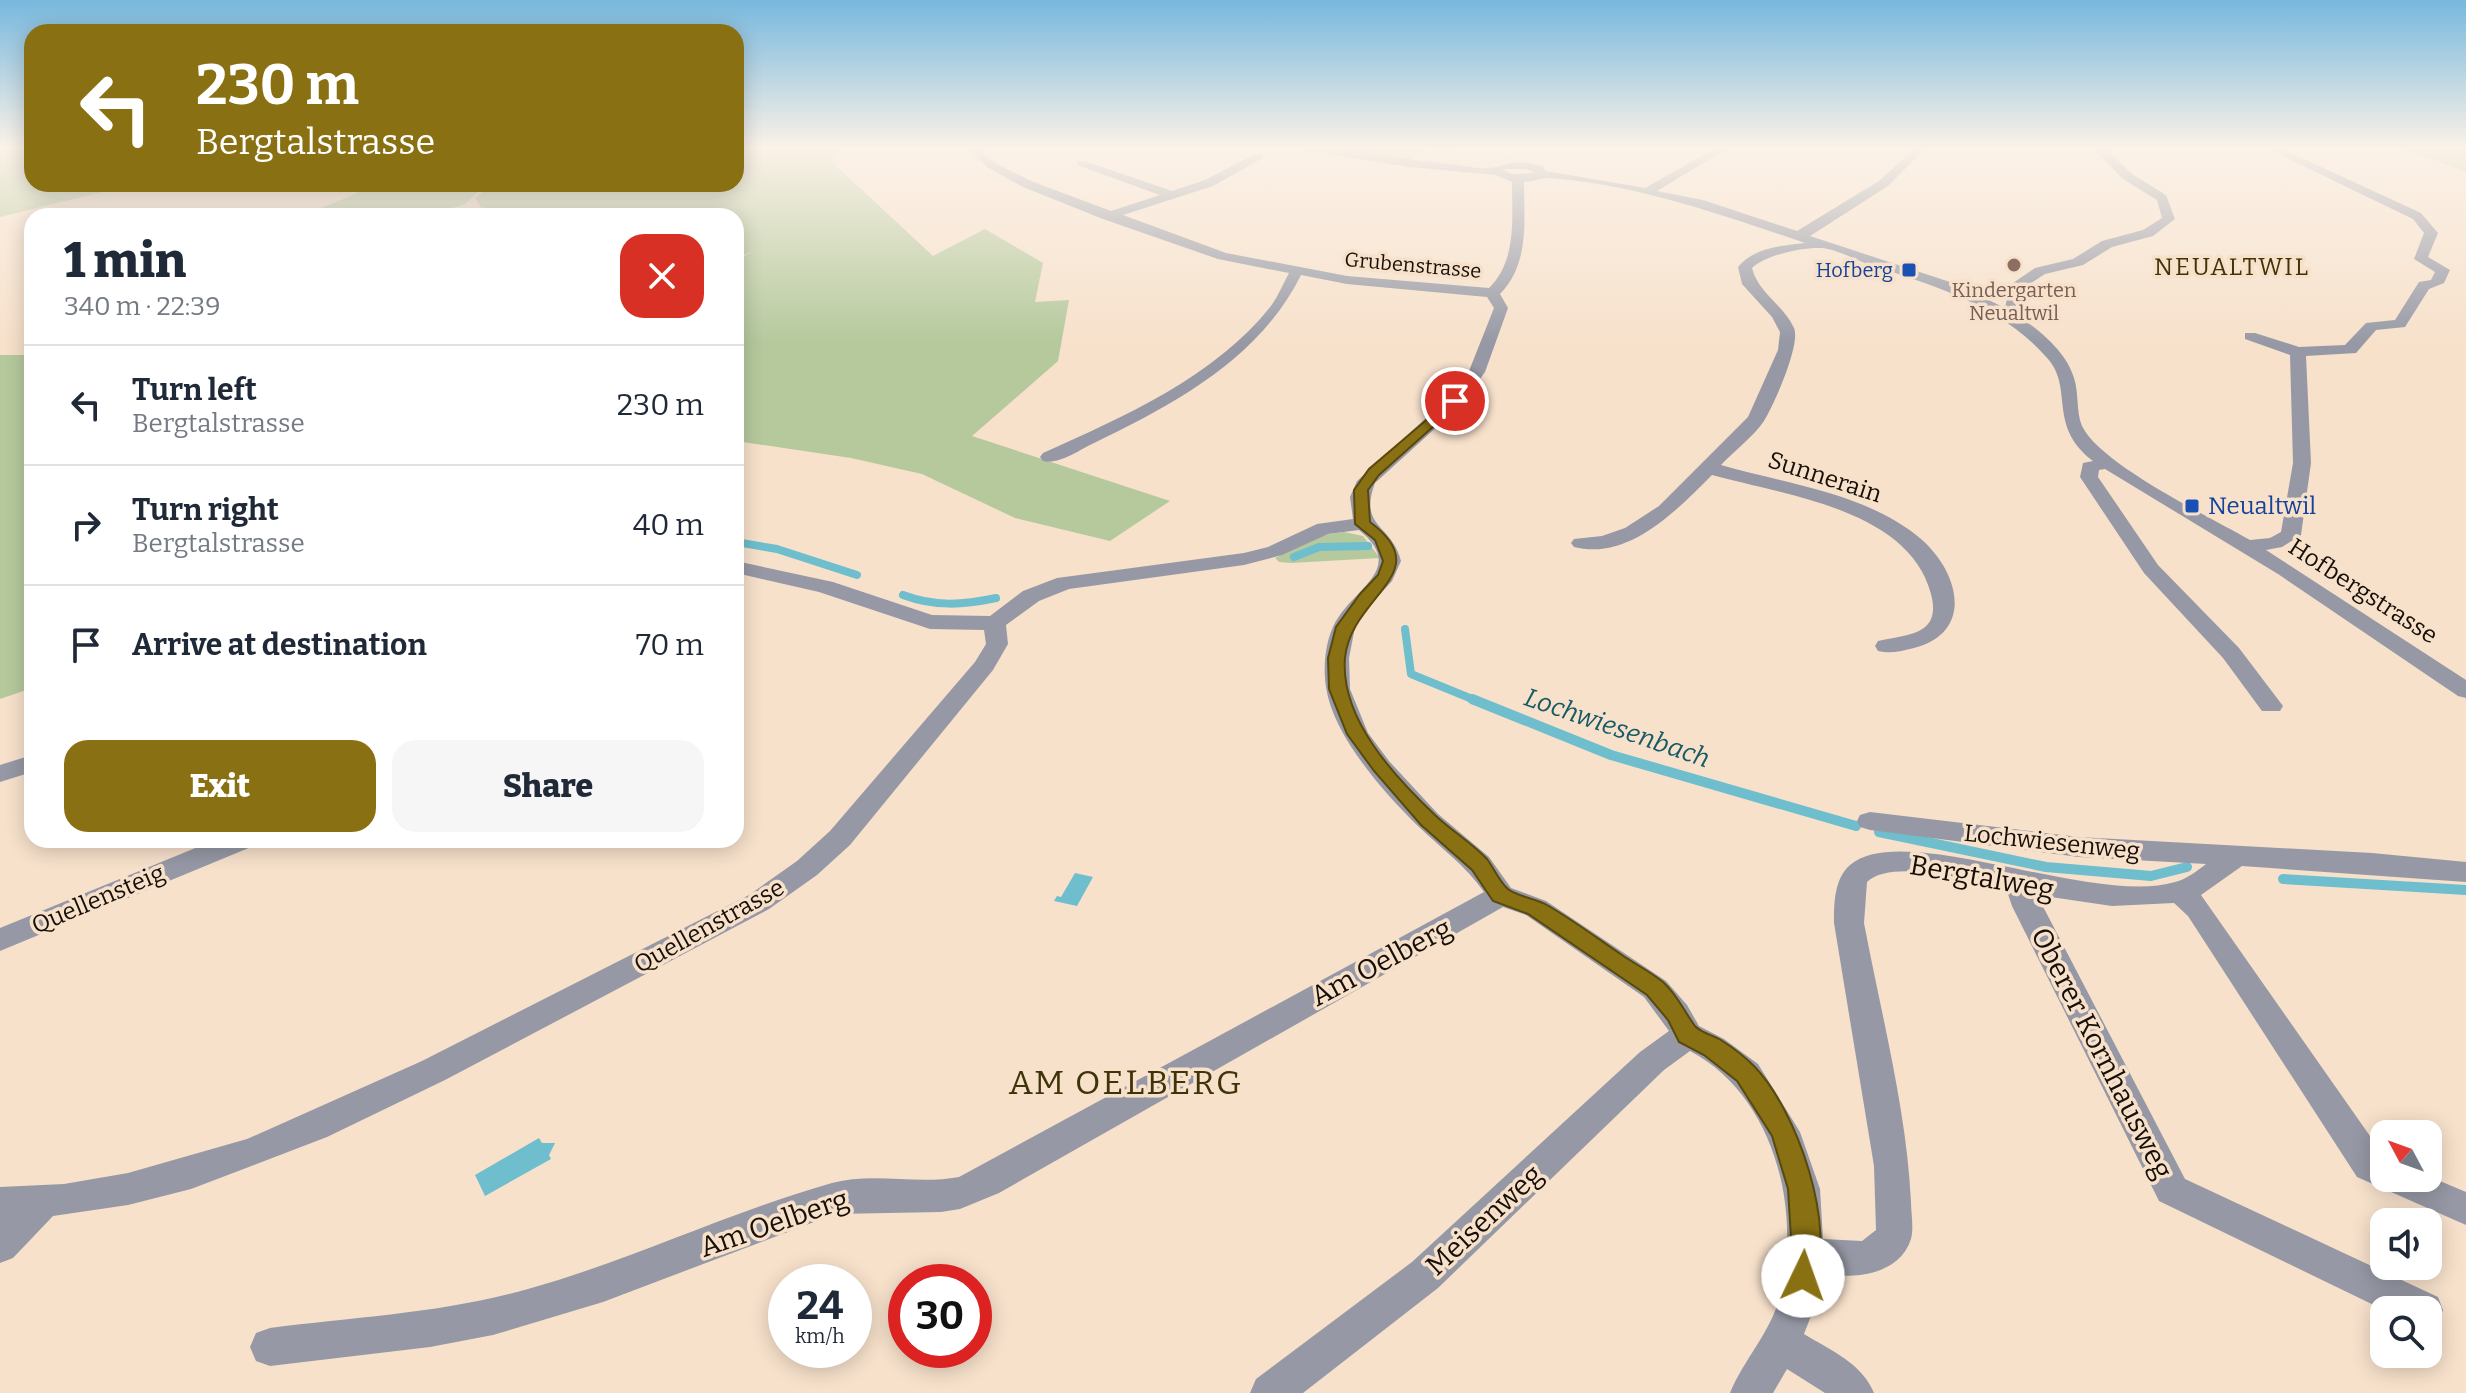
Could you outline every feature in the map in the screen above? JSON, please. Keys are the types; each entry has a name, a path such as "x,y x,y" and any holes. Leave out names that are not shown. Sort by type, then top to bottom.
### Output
{"street":[{"name":"Grubenstrasse","path":"1100,213 1200,250 1296,272 1492,293"},
{"path":"1107,216 1117,213"},
{"path":"1363,524 1360,497 1366,481 1455,401 1477,372 1501,308 1492,293 1505,283 1514,253 1520,213"},
{"name":"Hofbergstrasse","path":"1733,213 1951,287 2009,316 2030,331 2058,360 2066,377 2073,426 2087,446 2107,463 2247,547 2466,691"},
{"path":"1798,235 1809,232 1837,213"},
{"path":"2009,316 2016,297 2015,288 2040,271 2078,262 2107,244 2148,233 2169,219 2167,213"},
{"path":"2250,336 2298,352 2350,350 2371,326 2400,324 2424,285 2437,283 2443,270 2421,259 2431,233 2411,213"},
{"path":"1581,543 1604,542 1632,532 1666,510 1756,419 1786,350 1788,332 1779,315 1749,284 1745,267 1752,259 1768,252 1823,244"},
{"path":"1049,457 1126,420 1218,362 1276,309 1296,272"},
{"path":"2247,547 2287,539 2292,529 2302,463 2298,352"},
{"path":"2107,463 2090,467 2089,477 2151,569 2231,653 2271,706"},
{"name":"Sunnerain","path":"1709,468 1854,509 1892,527 1918,549 1936,573 1943,594 1945,615 1937,629 1917,642 1886,646"},
{"path":"744,569 825,587 930,622 995,623 1031,596 1065,583 1244,559 1275,551 1324,528 1363,524 1380,537 1388,548 1391,561 1385,577 1365,597 1344,627 1337,658 1338,689 1356,734 1380,767 1428,820 1479,864 1501,895 1536,908 1655,989 1676,1014 1688,1035 1713,1048 1746,1074 1783,1132 1802,1189 1806,1254 1799,1298 1781,1342 1750,1393"},
{"name":"Quellenstrasse","path":"0,1203 41,1204 143,1184 267,1149 369,1104 759,902 807,868 847,830 985,665 997,644 995,623"},
{"path":"0,774 24,766"},
{"name":"Lochwiesenweg","path":"1870,821 2079,847 2233,858"},
{"name":"Quellensteig","path":"0,940 222,848"},
{"path":"2233,858 2372,863 2466,872"},
{"name":"Bergtalweg","path":"1806,1254 1856,1260 1879,1254 1894,1236 1892,1166 1849,923 1849,898 1856,877 1862,870 1879,864 1916,863 2070,892 2162,895 2194,886 2233,858"},
{"name":"Oberer Kornhausweg","path":"2017,880 2026,906 2172,1190 2395,1296"},
{"path":"2180,892 2198,909 2370,1166"},
{"name":"Am Oelberg","path":"270,1347 465,1322 524,1309 603,1284 835,1198 863,1193 957,1194 986,1182 1501,895"},
{"name":"Meisenweg","path":"1270,1393 1425,1275 1652,1061 1688,1035"},
{"path":"2427,1192 2466,1209"},
{"path":"0,1246 41,1204"},
{"path":"1781,1342 1838,1378 1854,1393"}],"green space":[{"path":"744,213 887,213 933,256 985,229 1043,263 1035,302 1069,300 1058,361 972,436 1170,501 1110,541 1015,518 922,474 851,458 744,442 744,256 754,251 744,255"},
{"path":"0,355 24,355 24,691 0,699"},
{"path":"1344,532 1363,536 1380,558 1291,563 1279,562 1275,558 1322,535"}],"water":[{"path":"1075,873 1093,877 1077,906 1054,901 1057,896 1061,897"},
{"path":"539,1138 542,1143 555,1143 549,1155 551,1159 485,1196 475,1175"}],"waterway":[{"name":"Lochwiesenbach","path":"744,543 777,549 857,575"},
{"name":"Lochwiesenbach","path":"1294,557 1319,547 1368,546"},
{"name":"Lochwiesenbach","path":"903,595 926,602 949,604 996,598"},
{"name":"Lochwiesenbach","path":"1405,629 1411,674 1477,701"},
{"name":"Lochwiesenbach","path":"1472,699 1611,755 1856,826"},
{"name":"Lochwiesenbach","path":"1879,832 2046,867 2151,876 2187,867"},
{"name":"Lochwiesenbach","path":"2283,879 2466,890"}],"place":[{"name":"Kindergarten Neualtwil","path":"2014,265"},
{"name":"Hofberg","path":"1909,270"},
{"name":"Neualtwil","path":"2192,506"}],"district":[{"name":"NEUALTWIL","path":"2232,267"},
{"name":"AM OELBERG","path":"1126,1082"}],"route":[{"path":"1455,401 1374,472 1361,490 1363,524 1380,537 1388,548 1391,561 1385,577 1365,597 1344,627 1337,658 1338,689 1356,734 1380,767 1428,820 1479,864 1501,895 1536,908 1655,989 1676,1014 1688,1035 1713,1048 1746,1074 1783,1132 1802,1189 1806,1254 1803,1276"}]}
